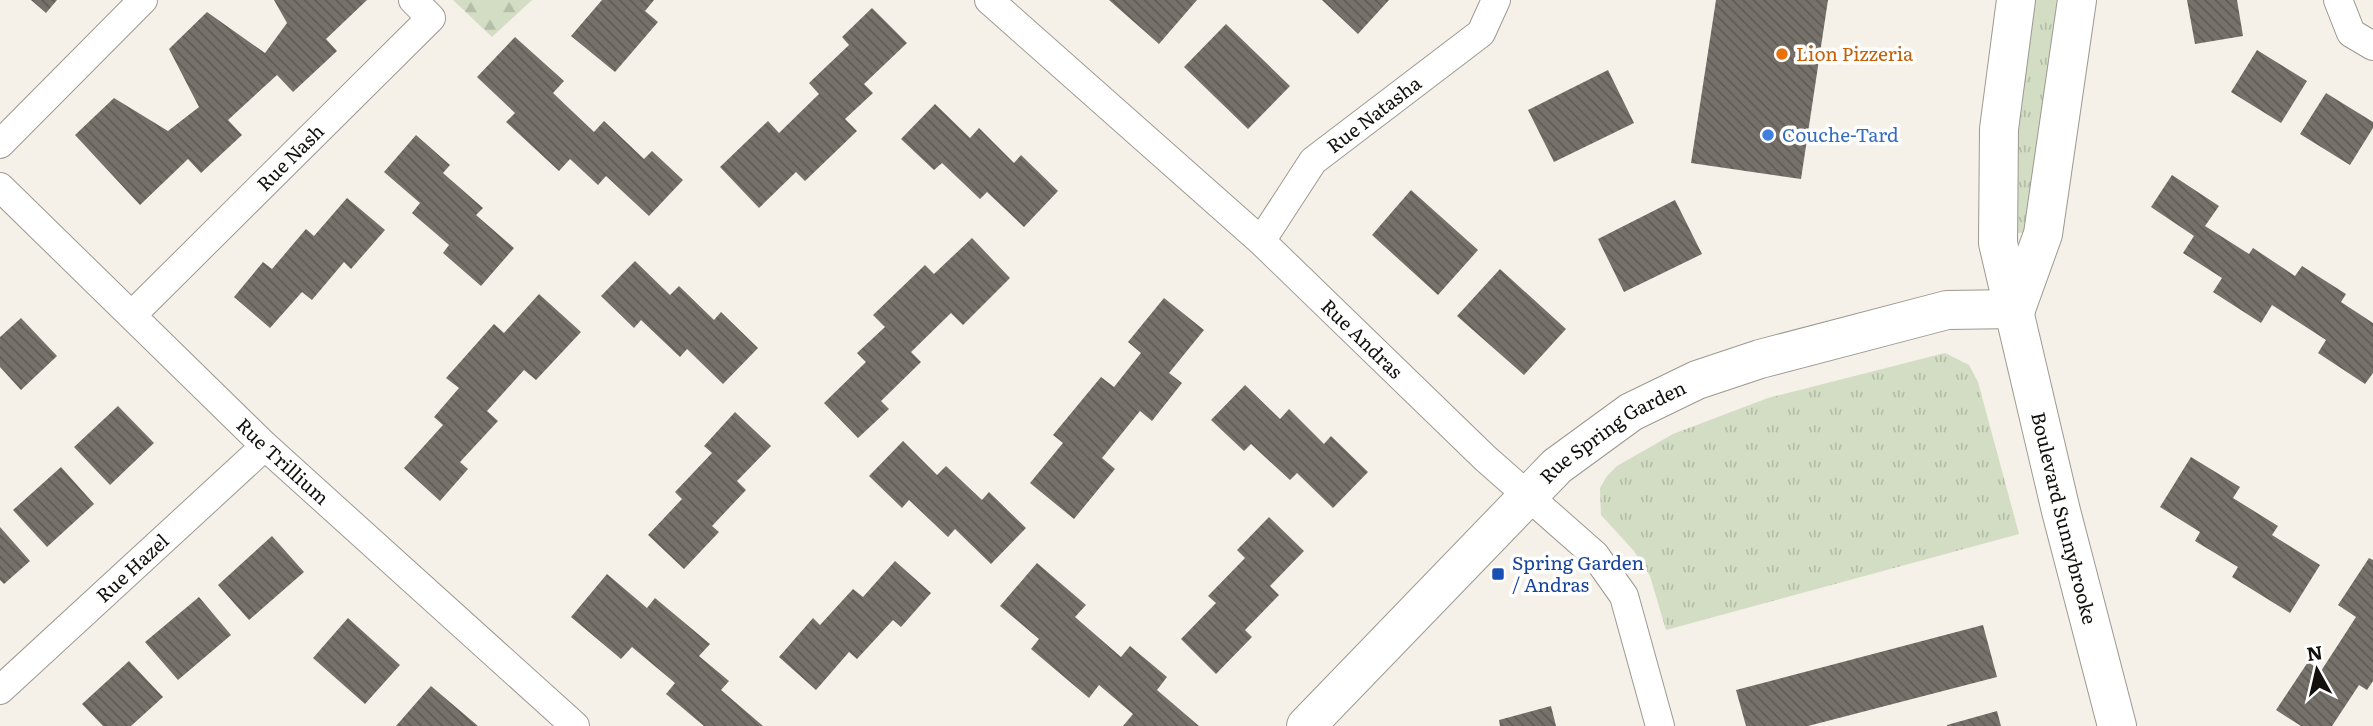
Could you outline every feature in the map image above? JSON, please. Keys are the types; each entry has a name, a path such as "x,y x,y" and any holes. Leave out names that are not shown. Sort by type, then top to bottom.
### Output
{"street":[{"path":"0,144 144,0"},
{"name":"Rue Nash","path":"133,314 431,18 413,0"},
{"name":"Rue Andras","path":"989,0 1261,241 1485,458 1595,555 1618,583 1632,619 1660,726"},
{"name":"Rue Natasha","path":"1261,241 1313,162 1481,33 1496,0"},
{"name":"Boulevard Sunnybrooke","path":"2016,0 1999,129 1996,205 1998,243 2016,309 2061,511 2117,726"},
{"path":"2016,309 2043,234 2077,0"},
{"path":"2338,0 2351,33 2373,46"},
{"name":"Rue Trillium","path":"0,187 133,314 265,446 575,726"},
{"name":"Rue Spring Garden","path":"1307,726 1528,495 1566,458 1609,426 1652,401 1697,380 1760,359 1927,314 1968,308 2016,309"},
{"name":"Rue Hazel","path":"0,690 265,446"}],"green space":[{"path":"453,0 532,0 492,37"},
{"path":"2035,0 2057,0 2025,233 2017,233 2018,133"},
{"path":"1945,353 1969,365 1978,382 2019,534 1666,630 1650,576 1634,551 1601,515 1600,488 1617,466 1673,434 1768,398"}],"building":[{"path":"31,0 57,0 46,13"},
{"path":"274,0 367,0 326,39 337,51 293,92 277,75 228,120 242,135 201,173 188,159 140,205 75,135 114,98 168,131 199,107 169,49 207,12 265,53 287,23"},
{"path":"602,0 654,0 645,11 658,22 615,72 571,36"},
{"path":"1109,0 1197,0 1159,44"},
{"path":"1322,0 1389,0 1358,34"},
{"path":"1716,0 1828,0 1801,179 1691,163"},
{"path":"2187,0 2237,0 2243,36 2195,44"},
{"path":"872,8 907,43 864,84 873,93 845,119 857,131 805,181 796,172 759,208 720,167 768,121 779,133 819,94 809,83 849,45 842,37"},
{"path":"1226,24 1290,86 1248,129 1184,67"},
{"path":"515,37 564,81 553,93 594,132 604,121 644,159 652,151 683,180 649,216 606,176 598,185 570,159 559,171 506,122 515,113 477,77"},
{"path":"2257,50 2307,81 2281,123 2231,92"},
{"path":"1608,70 1634,123 1554,162 1528,110"},
{"path":"2326,93 2373,122 2373,128 2350,165 2300,134"},
{"path":"935,104 970,138 979,128 1014,163 1021,155 1058,191 1024,227 987,192 980,199 942,163 934,170 901,139"},
{"path":"416,135 450,165 443,173 483,208 476,215 514,248 481,286 443,253 449,245 412,213 420,203 384,172"},
{"path":"2172,175 2219,206 2205,226 2249,254 2253,248 2295,276 2302,266 2346,294 2341,302 2373,323 2373,373 2365,384 2318,353 2326,340 2272,305 2261,323 2213,292 2222,278 2183,253 2194,236 2151,207"},
{"path":"1411,190 1478,250 1438,295 1372,235"},
{"path":"347,198 385,230 351,269 344,262 312,300 302,292 270,328 234,297 263,262 272,269 306,229 314,236"},
{"path":"1675,200 1702,254 1624,292 1598,239"},
{"path":"972,238 1010,278 963,325 951,313 911,352 921,362 881,401 889,409 858,438 824,403 866,362 857,353 885,327 873,315 925,265 934,274"},
{"path":"635,261 670,295 679,286 714,320 721,312 758,348 723,384 687,349 680,357 641,320 634,328 601,296"},
{"path":"1500,269 1566,329 1524,375 1457,316"},
{"path":"539,294 581,332 536,380 524,370 487,411 498,421 460,462 468,469 440,501 404,468 443,425 434,417 459,388 446,378 494,324 504,333"},
{"path":"1164,298 1204,330 1169,373 1182,383 1152,421 1140,411 1102,458 1115,469 1074,519 1030,483 1063,443 1053,435 1101,377 1114,387 1141,353 1128,342"},
{"path":"21,318 57,356 21,390 0,367 0,337"},
{"path":"1245,385 1280,419 1289,409 1324,444 1331,436 1368,472 1333,508 1297,473 1290,480 1251,444 1244,451 1211,420"},
{"path":"118,406 154,443 110,485 74,447"},
{"path":"735,412 771,446 737,481 746,490 712,526 719,532 684,569 648,535 682,499 675,492 712,453 704,446"},
{"path":"903,441 937,475 946,466 982,500 989,492 1026,528 991,564 955,529 948,537 909,500 902,508 869,476"},
{"path":"2191,457 2240,487 2233,498 2278,526 2272,535 2320,565 2290,613 2232,577 2238,567 2195,541 2200,532 2160,507"},
{"path":"61,467 94,504 47,547 13,510"},
{"path":"1269,517 1304,551 1270,586 1279,595 1245,630 1252,637 1216,674 1181,639 1216,603 1208,596 1245,558 1237,550"},
{"path":"0,527 30,561 4,584 0,580"},
{"path":"272,536 304,572 249,620 218,585"},
{"path":"2369,558 2373,560 2373,681 2367,690 2359,685 2332,726 2301,726 2276,710 2308,662 2321,671 2356,617 2338,605"},
{"path":"895,561 931,593 901,627 893,620 857,659 849,652 816,690 779,657 813,618 820,625 853,589 863,597"},
{"path":"1037,563 1086,605 1075,617 1121,657 1130,646 1167,677 1157,690 1199,726 1123,726 1133,714 1099,685 1089,698 1031,649 1039,639 1000,606"},
{"path":"607,574 647,608 655,598 710,644 699,656 729,681 721,690 763,726 704,726 666,694 675,683 632,647 621,659 571,617"},
{"path":"199,597 231,635 178,680 145,642"},
{"path":"348,618 400,665 365,704 313,658"},
{"path":"1983,625 1997,677 1808,726 1746,726 1736,690"},
{"path":"129,661 163,697 131,726 103,726 82,704"},
{"path":"431,686 478,726 396,726"},
{"path":"1551,706 1556,726 1500,726 1499,720"},
{"path":"1997,711 2001,726 1947,726 1947,725"}],"place":[{"name":"Lion Pizzeria","path":"1782,54"},
{"name":"Couche-Tard","path":"1768,135"},
{"name":"Spring Garden / Andras","path":"1498,574"}]}
